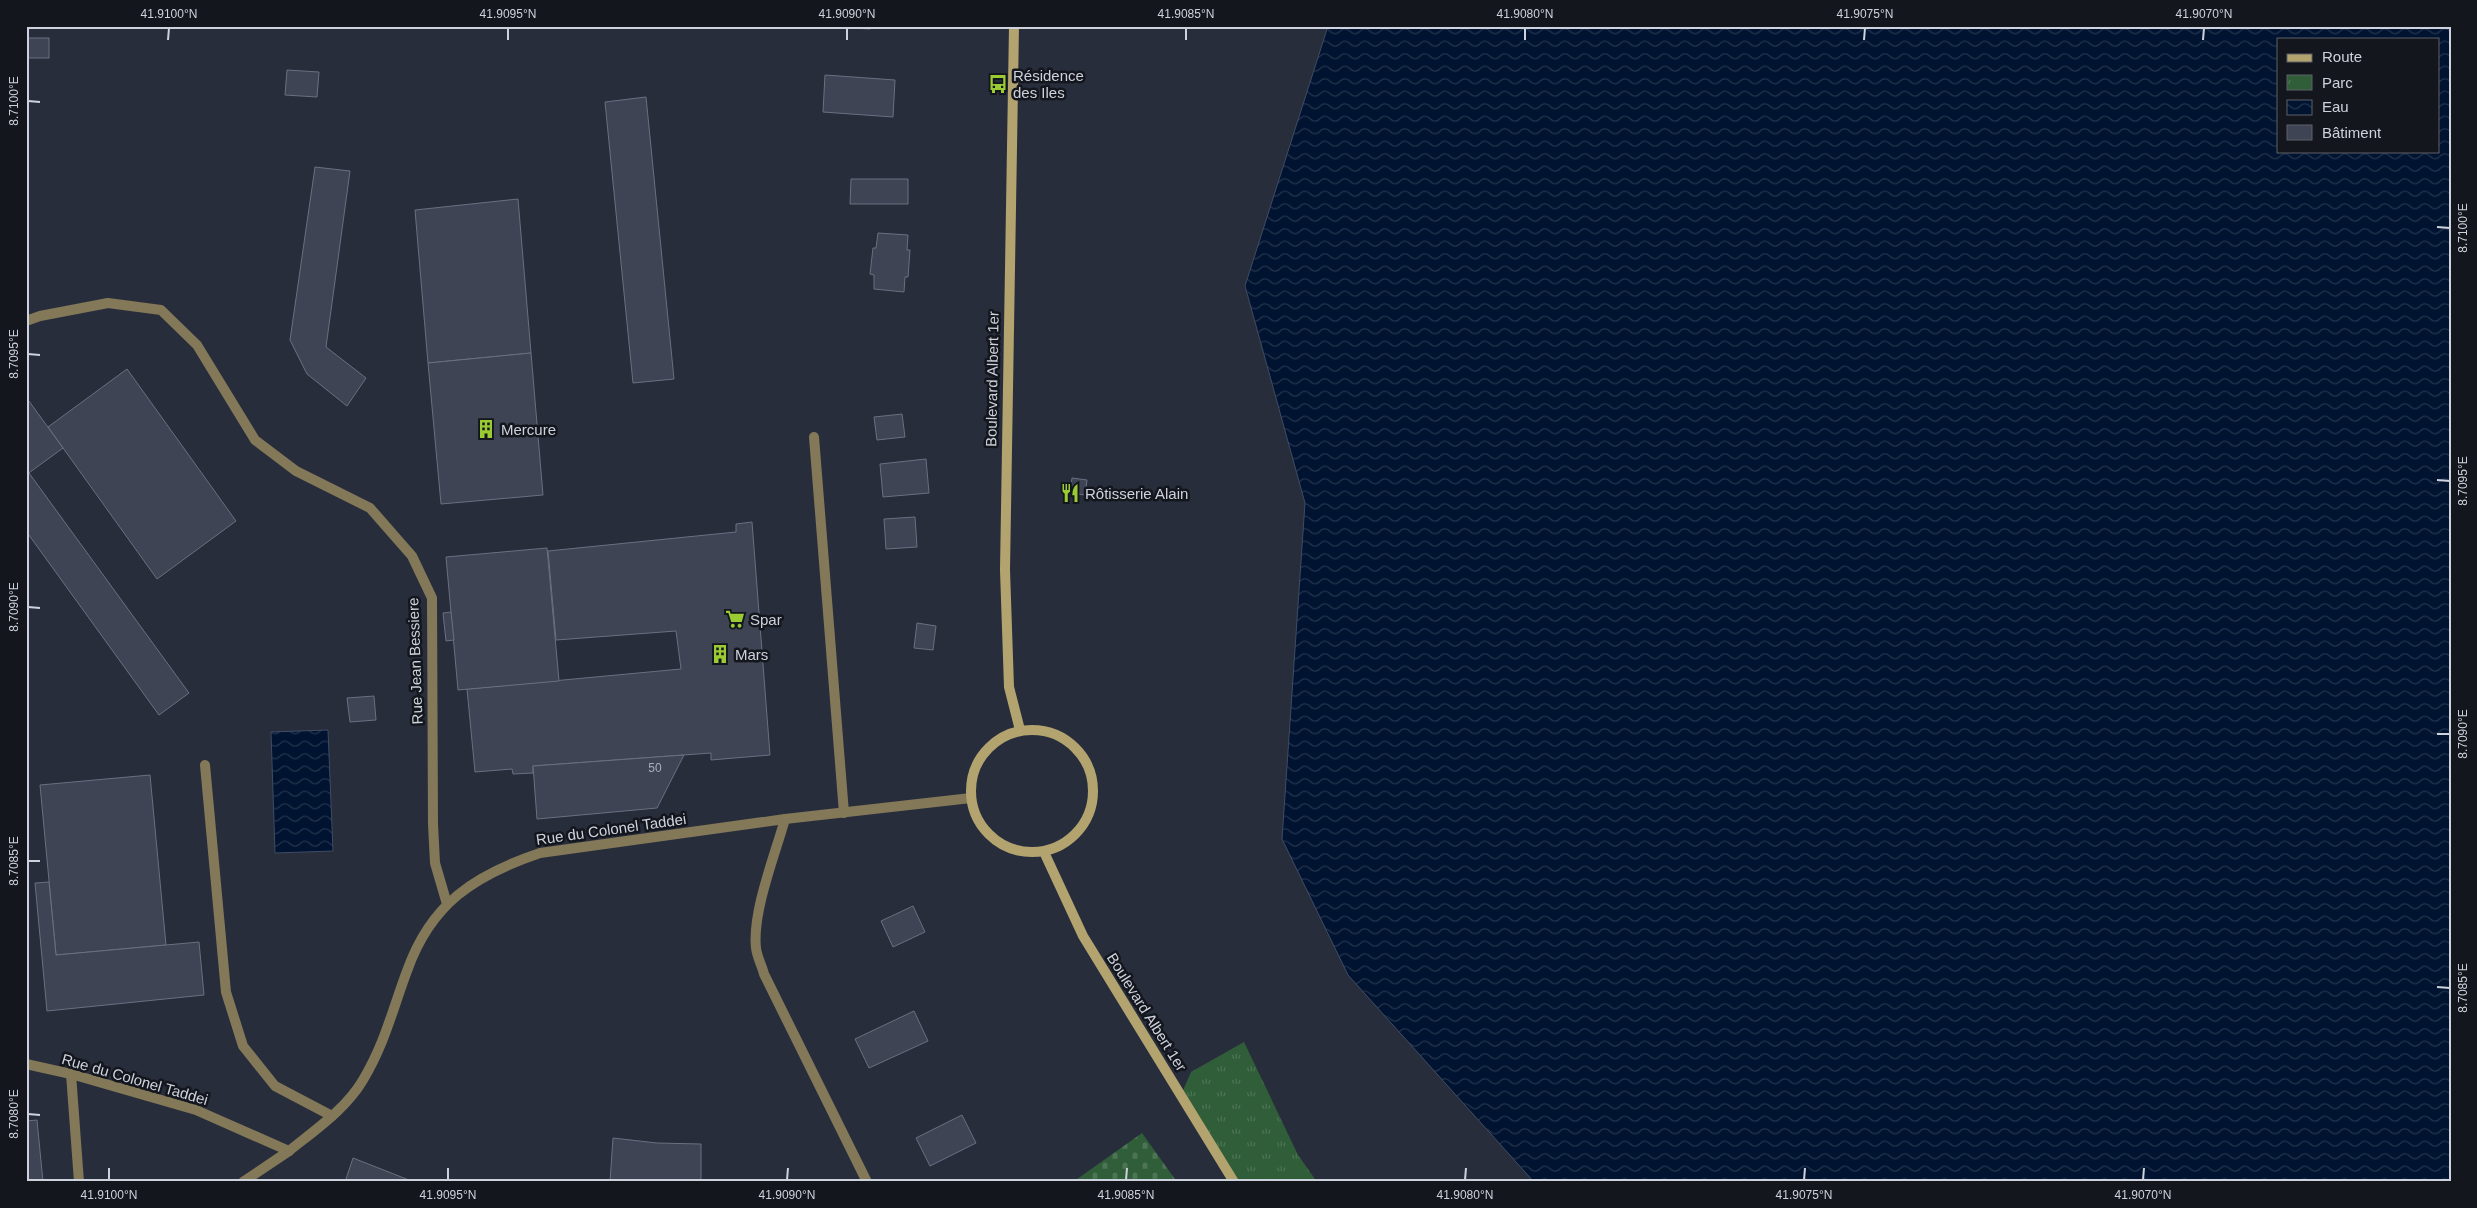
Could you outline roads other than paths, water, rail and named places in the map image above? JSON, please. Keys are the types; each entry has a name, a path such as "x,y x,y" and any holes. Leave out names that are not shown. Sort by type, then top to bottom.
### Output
{"main road":[{"name":"Boulevard Albert 1er","path":"1014,26 1005,570 1009,687 1020,730"},
{"path":"1039,729 1058,735 1066,740 1074,746 1086,761 1093,779 1093,799 1088,817 1077,833 1062,845 1044,852 1024,852 1004,847 988,835 977,818 971,798 971,780 982,755 1003,737 1020,730 1039,729"},
{"name":"Boulevard Albert 1er","path":"1044,852 1082,936 1234,1182"}],"street":[{"name":"Rue Jean Bessiere","path":"26,321 40,316 108,303 161,310 197,345 255,440 296,471 370,508 412,556 432,598 435,863 447,904"},
{"path":"814,438 844,813"},
{"path":"205,765 226,992 243,1046 275,1086 332,1116"},
{"name":"Rue du Colonel Taddei","path":"243,1182 289,1151 332,1116 362,1082 385,1040 407,969 426,931 447,904 474,882 504,866 540,853 786,819 971,798"},
{"path":"786,819 762,899 757,923 756,949 764,974 867,1182"},
{"name":"Rue du Colonel Taddei","path":"26,1064 71,1074 196,1110 289,1151"},
{"path":"71,1074 79,1182"}],"water":[{"path":"1328,26 2451,26 2451,1182 1534,1182 1348,975 1282,839 1305,503 1245,286"},
{"path":"328,730 333,851 275,853 271,732"}],"place":[{"name":"Résidence des Iles","path":"998,84"},
{"name":"Mercure","path":"486,429"},
{"name":"Rôtisserie Alain","path":"1070,493"},
{"name":"Spar","path":"735,619"},
{"name":"Mars","path":"720,654"}]}
